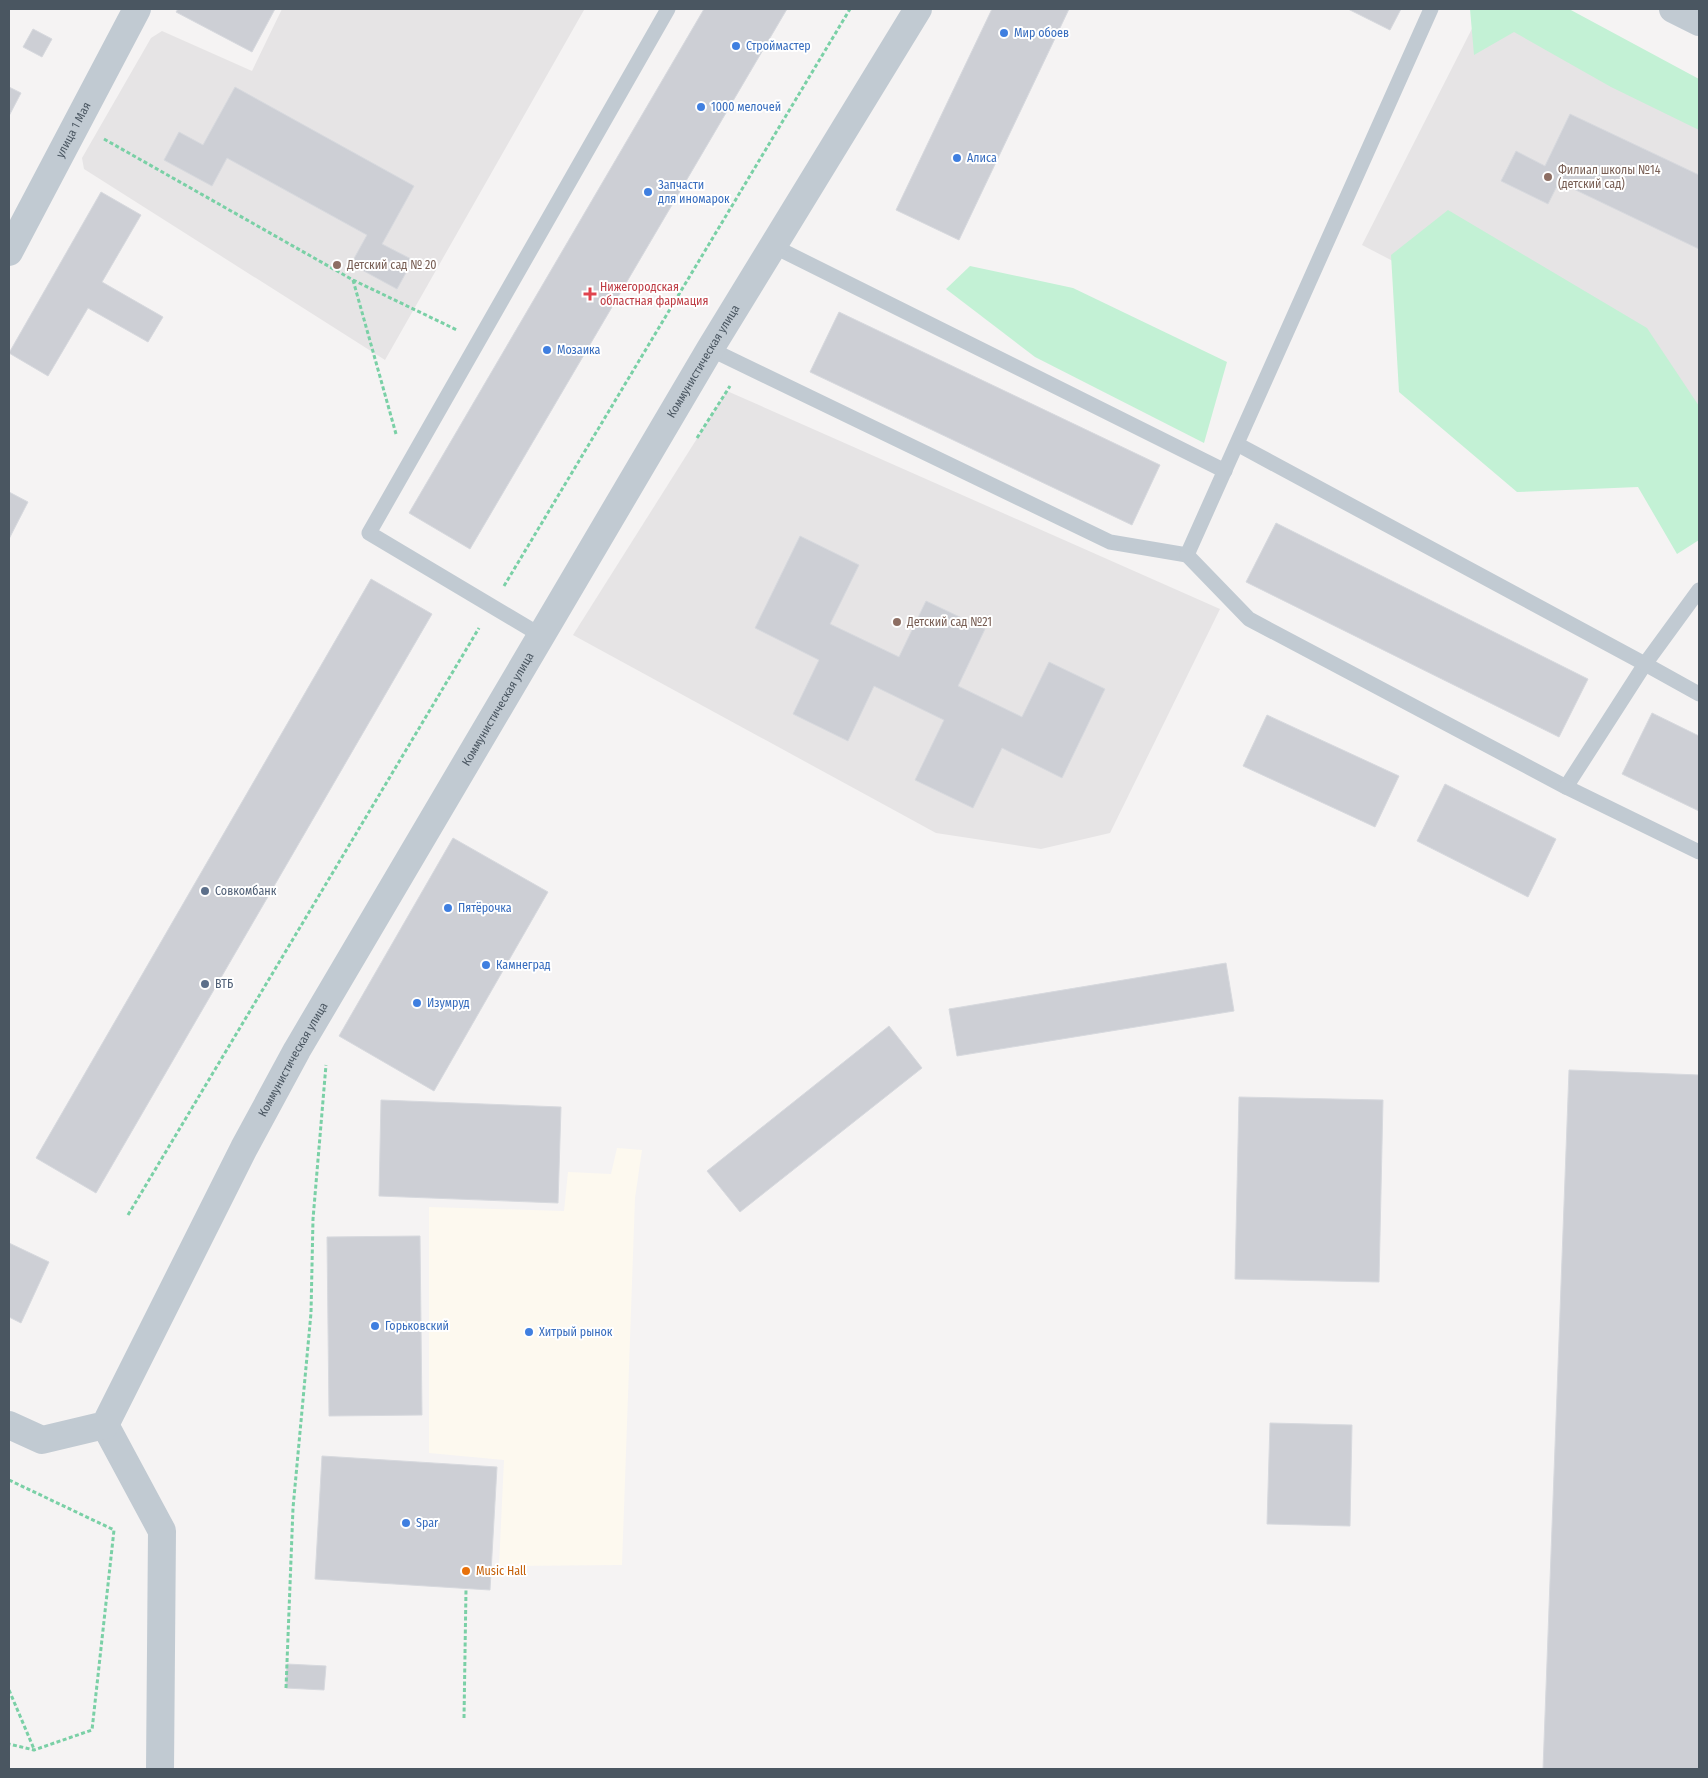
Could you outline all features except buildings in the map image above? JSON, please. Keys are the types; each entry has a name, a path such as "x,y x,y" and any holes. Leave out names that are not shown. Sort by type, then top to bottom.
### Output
{"street":[{"name":"улица 1 Мая","path":"9,252 137,9"},
{"name":"Коммунистическая улица","path":"105,1425 244,1148 298,1050 710,349 918,9"},
{"path":"1672,9 1699,22"},
{"path":"9,1425 42,1440 105,1425 162,1531 160,1769"}],"lane":[{"path":"542,636 369,533 668,9"},
{"path":"1187,555 1431,9"},
{"path":"773,246 1225,471"},
{"path":"710,349 1110,542 1187,555 1249,619 1566,787 1699,852"},
{"path":"1237,444 1699,694"},
{"path":"1566,787 1645,664 1699,590"}],"path":[{"path":"78,124 353,280 478,341"},
{"path":"353,280 406,468"},
{"path":"695,441 727,391"},
{"path":"286,1688 293,1508 311,1313 313,1219 327,1056"},
{"path":"9,1480 114,1530 92,1730 34,1750 9,1744"},
{"path":"464,1718 466,1589"},
{"path":"9,1690 34,1750"}],"shaded area":[{"name":"Детский сад № 20","path":"282,9 584,10 385,360 84,169 82,158 151,38 162,31 252,71"},
{"name":"Филиал школы №14 (детский сад)","path":"1482,9 1699,109 1699,420 1362,245"},
{"name":"Детский сад №21","path":"727,391 1220,609 1110,833 1041,849 936,833 573,635"},
{"name":"Хитрый рынок","path":"617,1148 642,1150 635,1198 622,1565 499,1566 504,1460 429,1453 429,1207 564,1211 568,1172 611,1174"}],"green space":[{"path":"1470,9 1569,9 1699,79 1699,130 1611,87 1514,32 1474,55"},
{"path":"1448,210 1647,328 1699,406 1699,540 1677,554 1638,487 1517,492 1399,392 1391,255"},
{"path":"970,266 1073,288 1227,362 1204,443 1035,357 946,289"}],"place":[{"name":"Мир обоев","path":"1004,33"},
{"name":"Строймастер","path":"736,46"},
{"name":"1000 мелочей","path":"701,107"},
{"name":"Алиса","path":"957,158"},
{"name":"Филиал школы №14 (детский сад)","path":"1548,177"},
{"name":"Запчасти для иномарок","path":"648,192"},
{"name":"Детский сад № 20","path":"337,265"},
{"name":"Нижегородская областная фармация","path":"590,294"},
{"name":"Мозаика","path":"547,350"},
{"name":"Детский сад №21","path":"897,622"},
{"name":"Совкомбанк","path":"205,891"},
{"name":"Пятёрочка","path":"448,908"},
{"name":"Камнеград","path":"486,965"},
{"name":"ВТБ","path":"205,984"},
{"name":"Изумруд","path":"417,1003"},
{"name":"Горьковский","path":"375,1326"},
{"name":"Хитрый рынок","path":"529,1332"},
{"name":"Spar","path":"406,1523"},
{"name":"Music Hall","path":"466,1571"}]}
